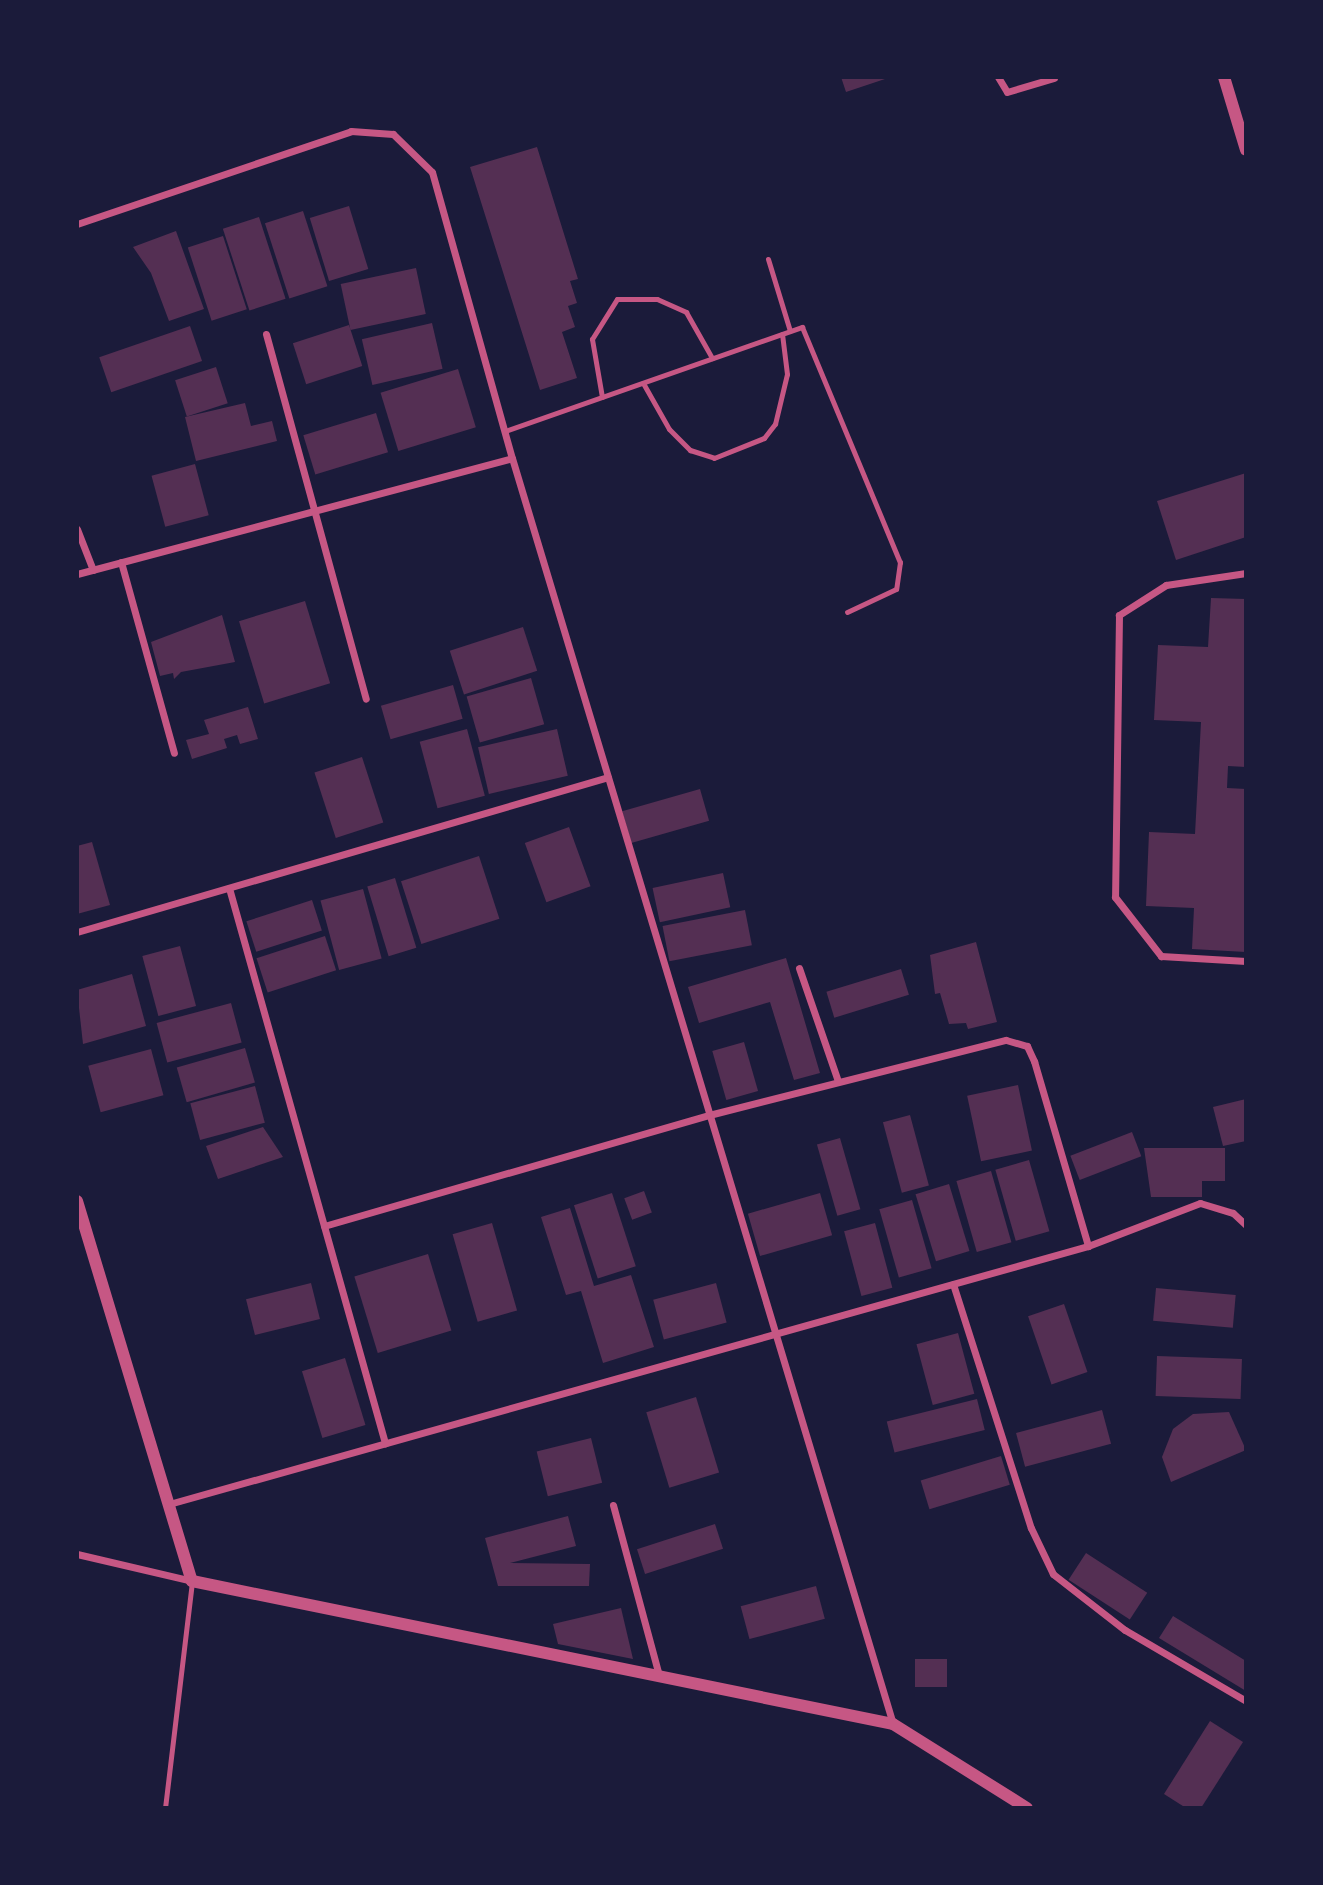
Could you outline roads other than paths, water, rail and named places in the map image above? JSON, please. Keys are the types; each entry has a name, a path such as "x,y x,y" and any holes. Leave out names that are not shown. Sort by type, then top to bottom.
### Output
{"street":[{"path":"998,77 1007,93 1054,78"},
{"path":"1224,77 1246,150"},
{"path":"77,225 351,131 393,134 432,172 512,458 893,1724"},
{"path":"266,334 310,512 366,699"},
{"path":"77,574 512,458"},
{"path":"77,529 93,570"},
{"path":"121,562 173,753"},
{"path":"1246,573 1166,585 1119,615 1115,897 1161,956 1246,961"},
{"path":"77,932 608,777"},
{"path":"229,888 384,1443"},
{"path":"799,968 838,1081"},
{"path":"324,1226 709,1115 983,1042 1027,1046 1088,1246"},
{"path":"77,1201 192,1581"},
{"path":"169,1504 1088,1246 1200,1203 1233,1213 1246,1225"},
{"path":"953,1284 1031,1528 1053,1574 1125,1630 1246,1701"},
{"path":"613,1505 659,1676"},
{"path":"77,1554 192,1581 893,1724 1027,1808"}],"lane":[{"path":"768,259 790,331"},
{"path":"602,397 592,339 617,299 657,299 686,312 712,358"},
{"path":"505,431 804,327 900,562 896,589 847,612"},
{"path":"643,383 669,429 690,450 714,458 764,438 775,424 787,374 782,334"},
{"path":"165,1808 192,1581"}]}
